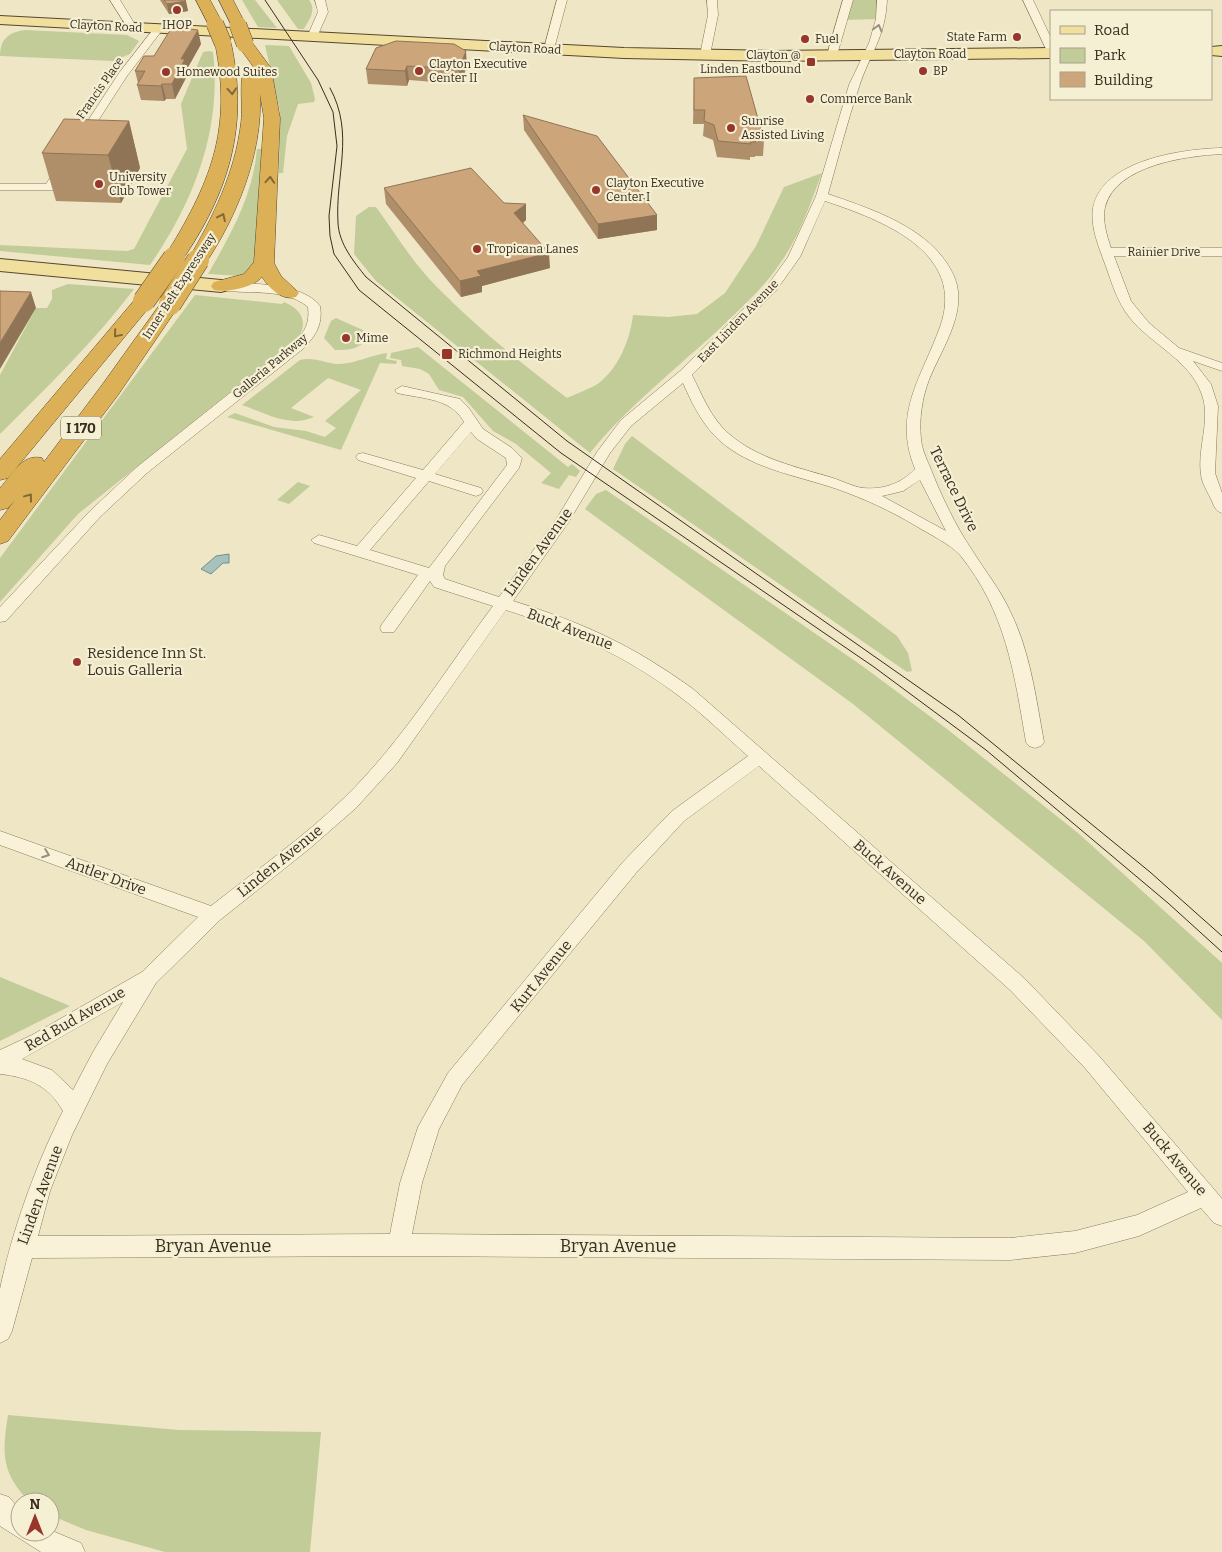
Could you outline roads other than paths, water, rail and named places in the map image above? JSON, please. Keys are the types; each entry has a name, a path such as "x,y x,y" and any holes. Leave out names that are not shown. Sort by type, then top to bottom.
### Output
{"highway":[{"name":"Inner Belt Expressway","path":"0,473 144,301 174,258 207,201 229,134 233,96 223,43 203,0"},
{"name":"Inner Belt Expressway","path":"0,536 110,390 164,311 198,260 228,202 246,149 250,128 252,87 245,44 226,0"},
{"path":"245,44 264,68 272,118 264,263 273,278 289,293"},
{"path":"221,286 251,278 264,263"},
{"path":"0,503 114,365 164,311"},
{"path":"0,446 35,412 90,366"}],"main road":[{"name":"Clayton Road","path":"0,11 48,23 549,49 706,55 1050,53"},
{"path":"0,33 23,26 48,23"},
{"name":"Galleria Parkway","path":"0,265 221,286"}],"street":[{"path":"115,0 132,28"},
{"path":"312,37 323,12 320,0"},
{"path":"549,49 562,7 562,0"},
{"path":"706,55 713,15 712,0"},
{"path":"832,55 848,0"},
{"name":"East Linden Avenue","path":"626,423 685,374 771,289 794,257 822,196 854,85 874,43 881,19 882,0"},
{"path":"1028,0 1050,47"},
{"name":"Francis Place","path":"52,184 123,75 158,29"},
{"path":"1222,151 1163,159 1124,175 1107,188 1099,206 1099,226 1106,252 1127,305 1155,337 1175,350 1222,366"},
{"path":"0,178 52,184"},
{"path":"0,187 52,184"},
{"name":"Terrace Drive","path":"822,196 868,212 903,229 927,248 945,269 953,288 952,309 945,331 922,380 915,401 914,435 916,455 966,552 988,584 1010,626 1022,672 1035,742"},
{"name":"Rainier Drive","path":"1106,252 1222,252"},
{"name":"Galleria Parkway","path":"0,617 95,514 129,483 308,336 315,322 314,306 303,297 289,293 221,286"},
{"path":"1175,350 1204,384 1218,404 1208,474 1222,508"},
{"path":"685,374 710,421 724,437 748,454 780,468 857,491 891,505 931,528 966,552"},
{"path":"388,628 432,574 514,464 515,458 481,436 463,407 455,402 402,390"},
{"path":"360,552 472,422"},
{"name":"Linden Avenue","path":"0,1331 39,1191 74,1111 100,1058 149,977 213,914 303,844 350,803 391,758 563,520 604,452 626,423"},
{"path":"363,458 476,491"},
{"path":"857,491 892,490 909,482 922,468"},
{"path":"320,540 432,574"},
{"name":"Buck Avenue","path":"432,574 439,583 567,625 609,643 644,662 687,693 1017,984 1092,1062 1222,1216"},
{"name":"Kurt Avenue","path":"399,1245 411,1183 429,1127 455,1079 629,868 678,816 759,757"},
{"name":"Antler Drive","path":"0,838 213,914"},
{"name":"Red Bud Avenue","path":"0,1060 39,1041 149,977"},
{"name":"Red Bud Avenue","path":"0,1065 19,1067 42,1074 60,1088 74,1111"},
{"name":"Bryan Avenue","path":"22,1247 399,1245 1010,1249 1075,1242 1139,1225 1205,1195"},
{"path":"0,1506 10,1518"},
{"path":"47,1542 72,1552"}],"water":[{"path":"229,554 229,563 223,563 211,574 201,569 216,556"}],"tram line":[{"path":"265,0 318,80 333,112 337,146 329,216 330,236 334,254 359,290 561,453 874,667 986,750 1168,903 1222,952"},
{"path":"330,88 337,105 343,138 338,205 339,231 348,252 366,277 567,441 958,715 1150,872 1222,936"}],"place":[{"name":"IHOP","path":"177,10"},
{"name":"State Farm","path":"1017,37"},
{"name":"Fuel","path":"805,39"},
{"name":"Clayton @ Linden Eastbound","path":"811,62"},
{"name":"Clayton Executive Center II","path":"419,71"},
{"name":"BP","path":"923,71"},
{"name":"Homewood Suites","path":"166,72"},
{"name":"Commerce Bank","path":"810,99"},
{"name":"Sunrise Assisted Living","path":"731,128"},
{"name":"University Club Tower","path":"99,184"},
{"name":"Clayton Executive Center I","path":"596,190"},
{"name":"Tropicana Lanes","path":"477,249"},
{"name":"Mime","path":"346,338"},
{"name":"Richmond Heights","path":"447,354"},
{"name":"Residence Inn St. Louis Galleria","path":"77,662"}]}
